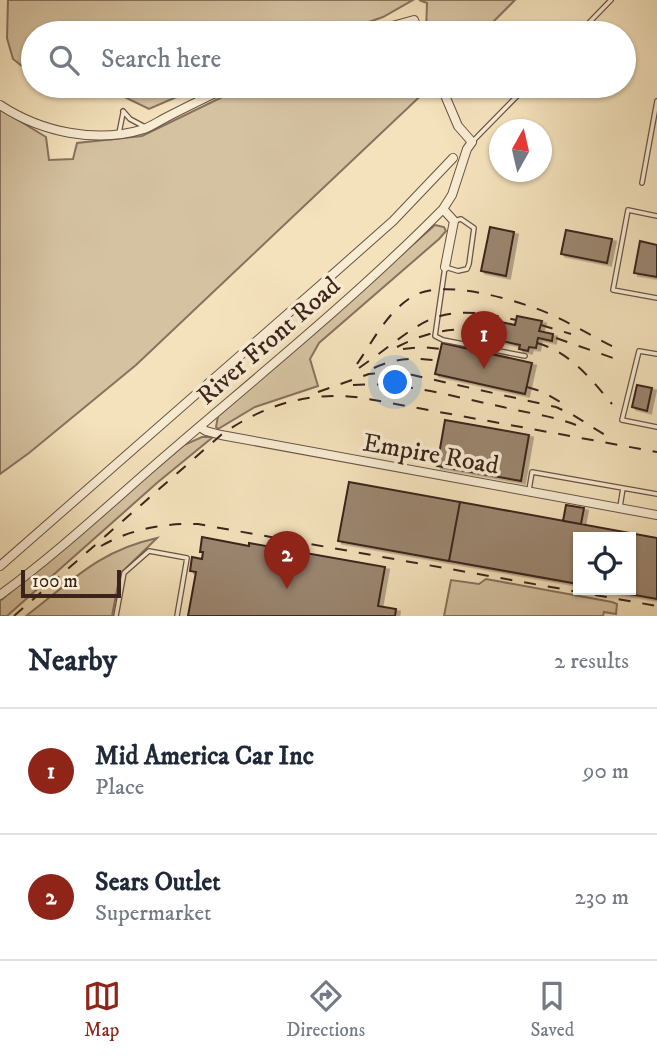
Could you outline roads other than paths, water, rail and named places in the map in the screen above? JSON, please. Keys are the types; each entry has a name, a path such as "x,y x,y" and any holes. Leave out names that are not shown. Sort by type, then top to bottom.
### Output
{"street":[{"path":"0,105 24,119 61,131 118,135 148,128 207,98"},
{"path":"446,98 457,126 471,142"},
{"name":"River Front Road","path":"0,595 57,550 200,427 366,282 443,209 455,188 471,142"},
{"name":"River Front Road","path":"0,566 342,266 412,202 453,158"},
{"path":"443,209 454,221 446,267"},
{"name":"Empire Road","path":"200,427 221,435 657,515"}],"lane":[{"path":"591,21 611,0"},
{"name":"River Front Road","path":"471,142 515,98"},
{"path":"642,183 657,101"},
{"path":"118,135 123,111 130,119 148,128"},
{"path":"657,216 628,210 613,290 657,299"},
{"path":"454,221 461,219 474,228 469,264 467,269 458,271 446,267 436,316 435,336 443,340 525,356"},
{"path":"657,354 639,352 622,419 657,427"},
{"path":"528,492 532,472 657,494"},
{"path":"620,509 622,488"},
{"path":"116,616 124,573 149,551 187,558 177,616"}],"railway":[{"path":"357,364 380,328 401,304 422,292 437,290 471,291 535,308 616,348"},
{"path":"359,368 415,328 446,315 488,314 516,320"},
{"path":"541,325 571,334"},
{"path":"397,347 442,331 489,332"},
{"path":"556,338 613,358"},
{"path":"537,343 570,360 612,404"},
{"path":"403,349 441,349"},
{"path":"374,368 406,359 439,361"},
{"path":"318,392 369,374 399,372 556,407 613,440"},
{"path":"353,385 391,385 428,391 576,425"},
{"path":"527,387 543,392 562,403"},
{"path":"14,616 221,435 254,415 288,402 325,396 363,398 657,452"},
{"path":"101,546 148,528 198,524 657,606"}],"place":[{"name":"Mid America Car Inc","path":"484,369"},
{"name":"Sears Outlet","path":"287,589"}]}
